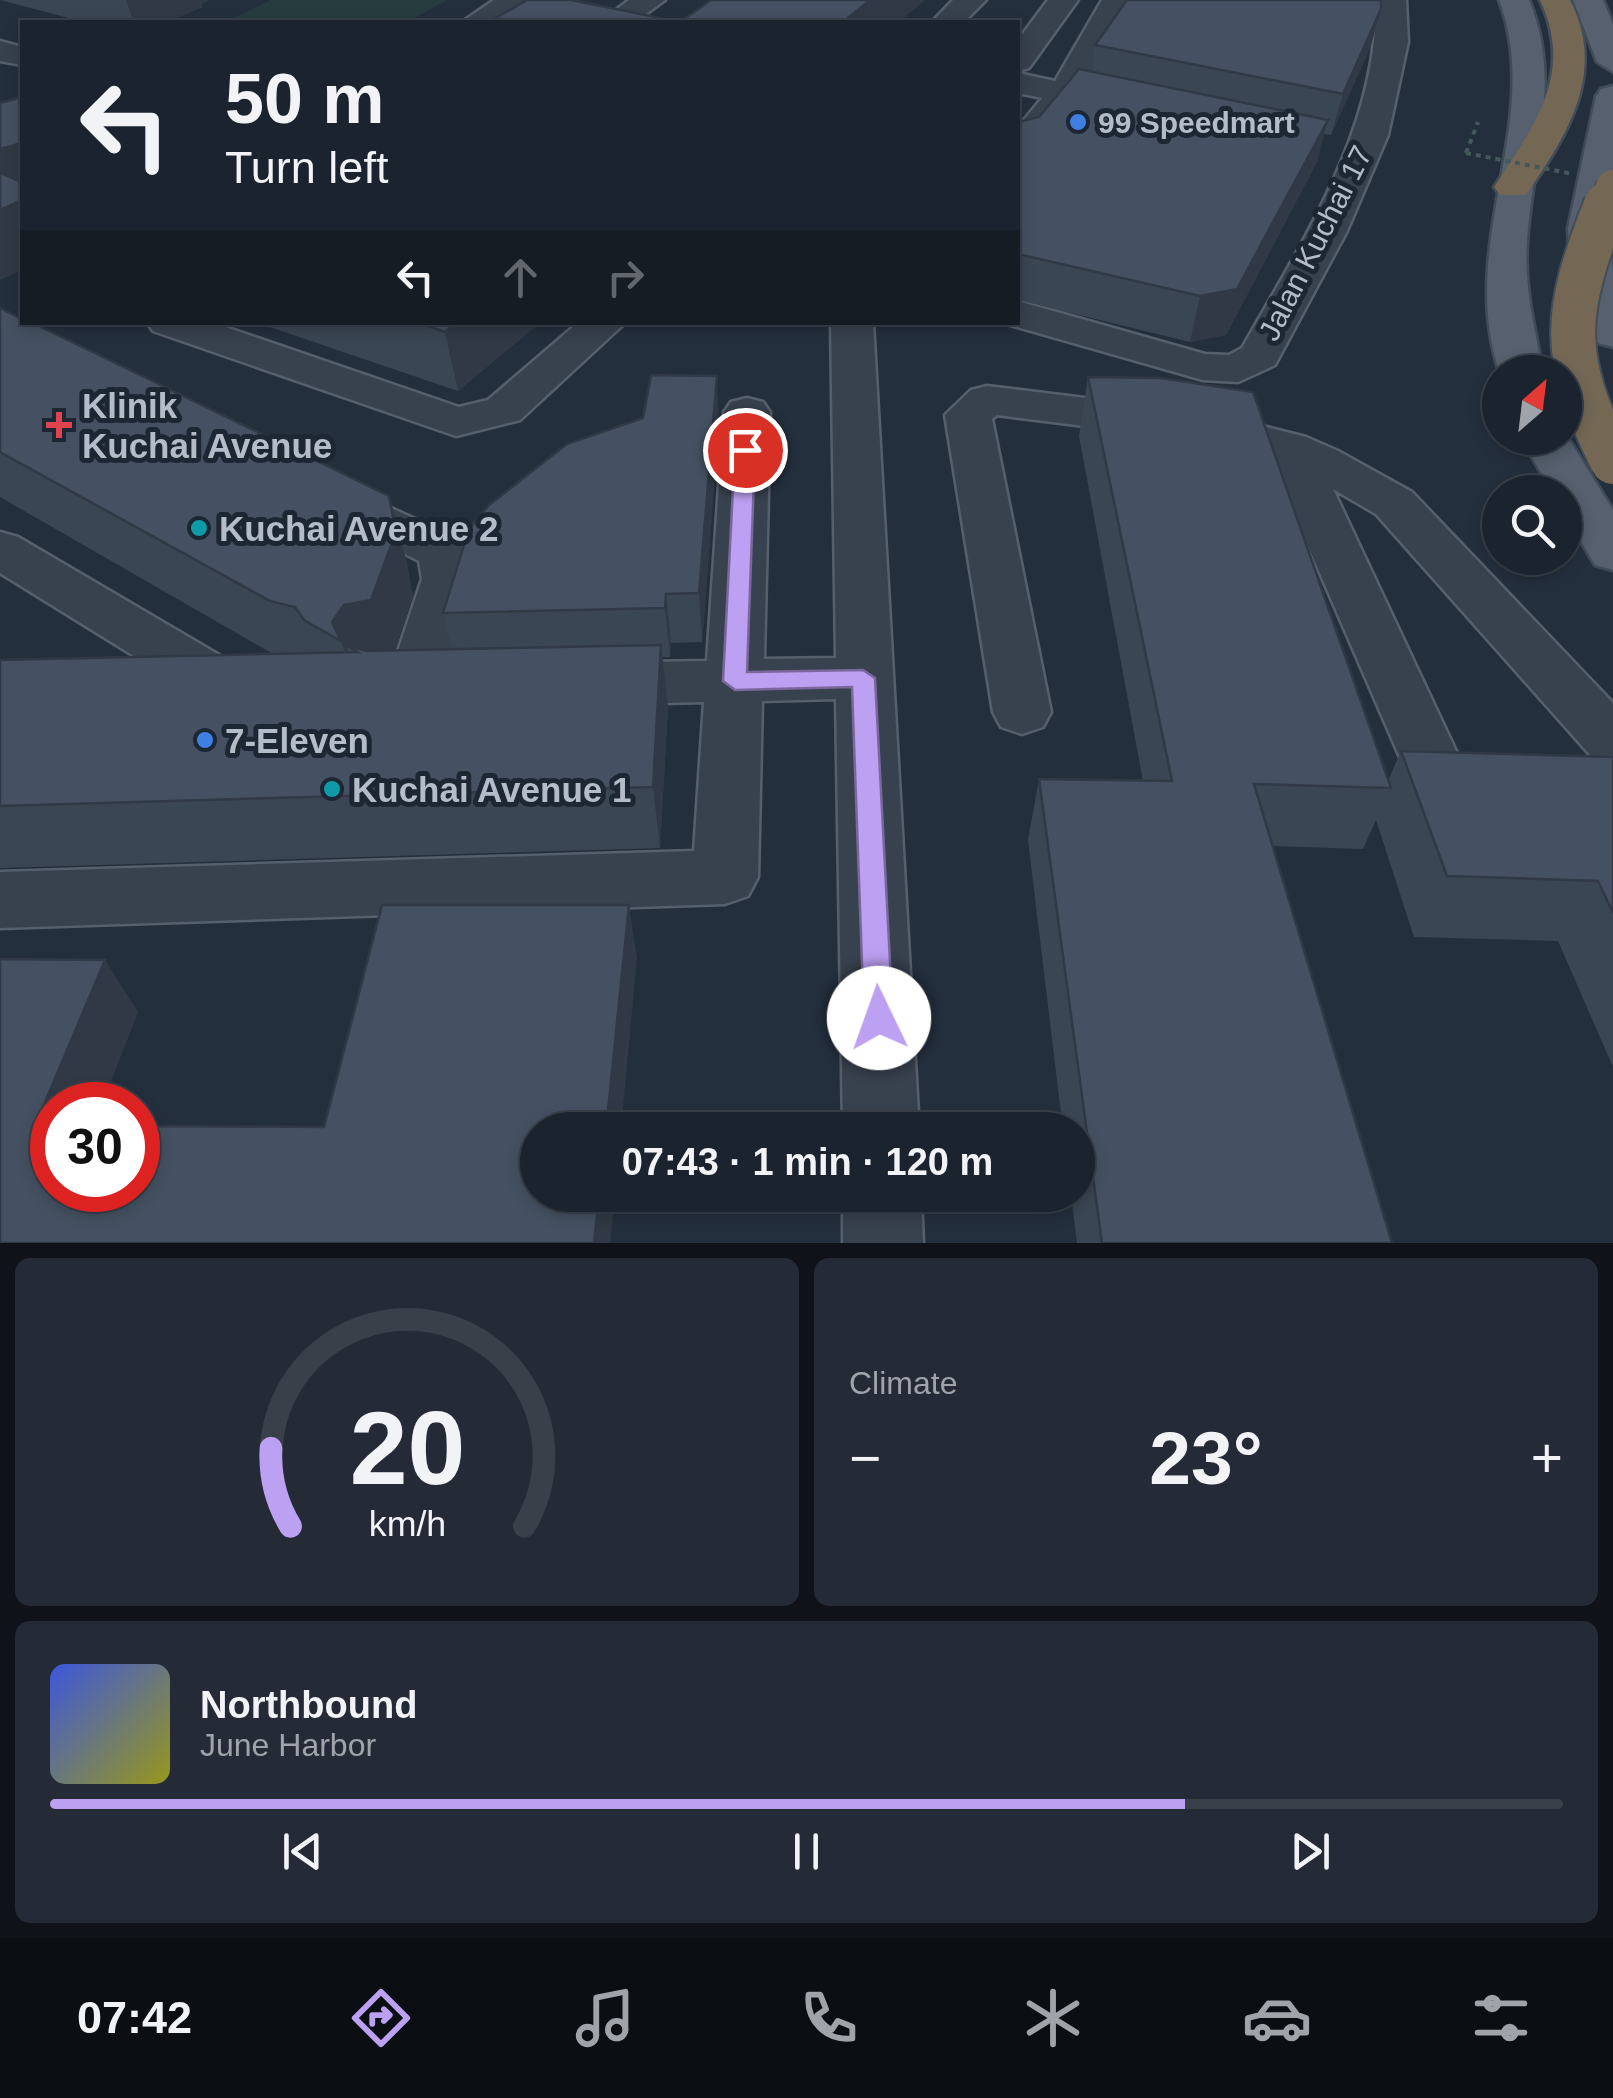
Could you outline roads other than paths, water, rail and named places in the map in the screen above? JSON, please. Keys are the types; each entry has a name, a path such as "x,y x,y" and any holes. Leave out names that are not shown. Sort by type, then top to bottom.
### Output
{"highway":[{"path":"1514,187 1563,103 1572,36 1555,0"},
{"path":"1595,181 1577,278 1573,331 1581,397 1613,462"}],"main road":[{"path":"1514,0 1527,36 1530,67 1506,246 1510,324 1518,355"},
{"path":"1588,0 1613,62"},
{"path":"1613,96 1587,228 1590,262 1613,334"},
{"path":"1555,455 1613,553"}],"street":[{"path":"493,20 516,0"},
{"path":"618,20 650,0"},
{"path":"949,20 971,0"},
{"path":"1020,58 1062,0"},
{"path":"1020,147 1065,93 1104,31 1117,0"},
{"name":"Jalan Kuchai 17","path":"1020,315 1203,368 1238,370 1259,356 1391,49 1391,0"},
{"path":"1020,83 1159,113"},
{"path":"177,325 456,422 504,410 602,325"},
{"path":"852,325 881,1112"},
{"path":"1022,712 968,415 986,400 1215,428 1289,447 1394,503 1613,741"},
{"path":"0,900 725,877 747,412"},
{"path":"1289,447 1434,768"},
{"path":"284,474 443,552 449,579 400,687 471,686"},
{"path":"0,549 258,690 137,692"},
{"path":"528,685 863,678"},
{"path":"882,1212 883,1243"}],"place":[{"name":"99 Speedmart","path":"1078,122"},
{"name":"Klinik Kuchai Avenue","path":"59,425"},
{"name":"Kuchai Avenue 2","path":"199,528"},
{"name":"7-Eleven","path":"205,740"},
{"name":"Kuchai Avenue 1","path":"332,789"}]}
